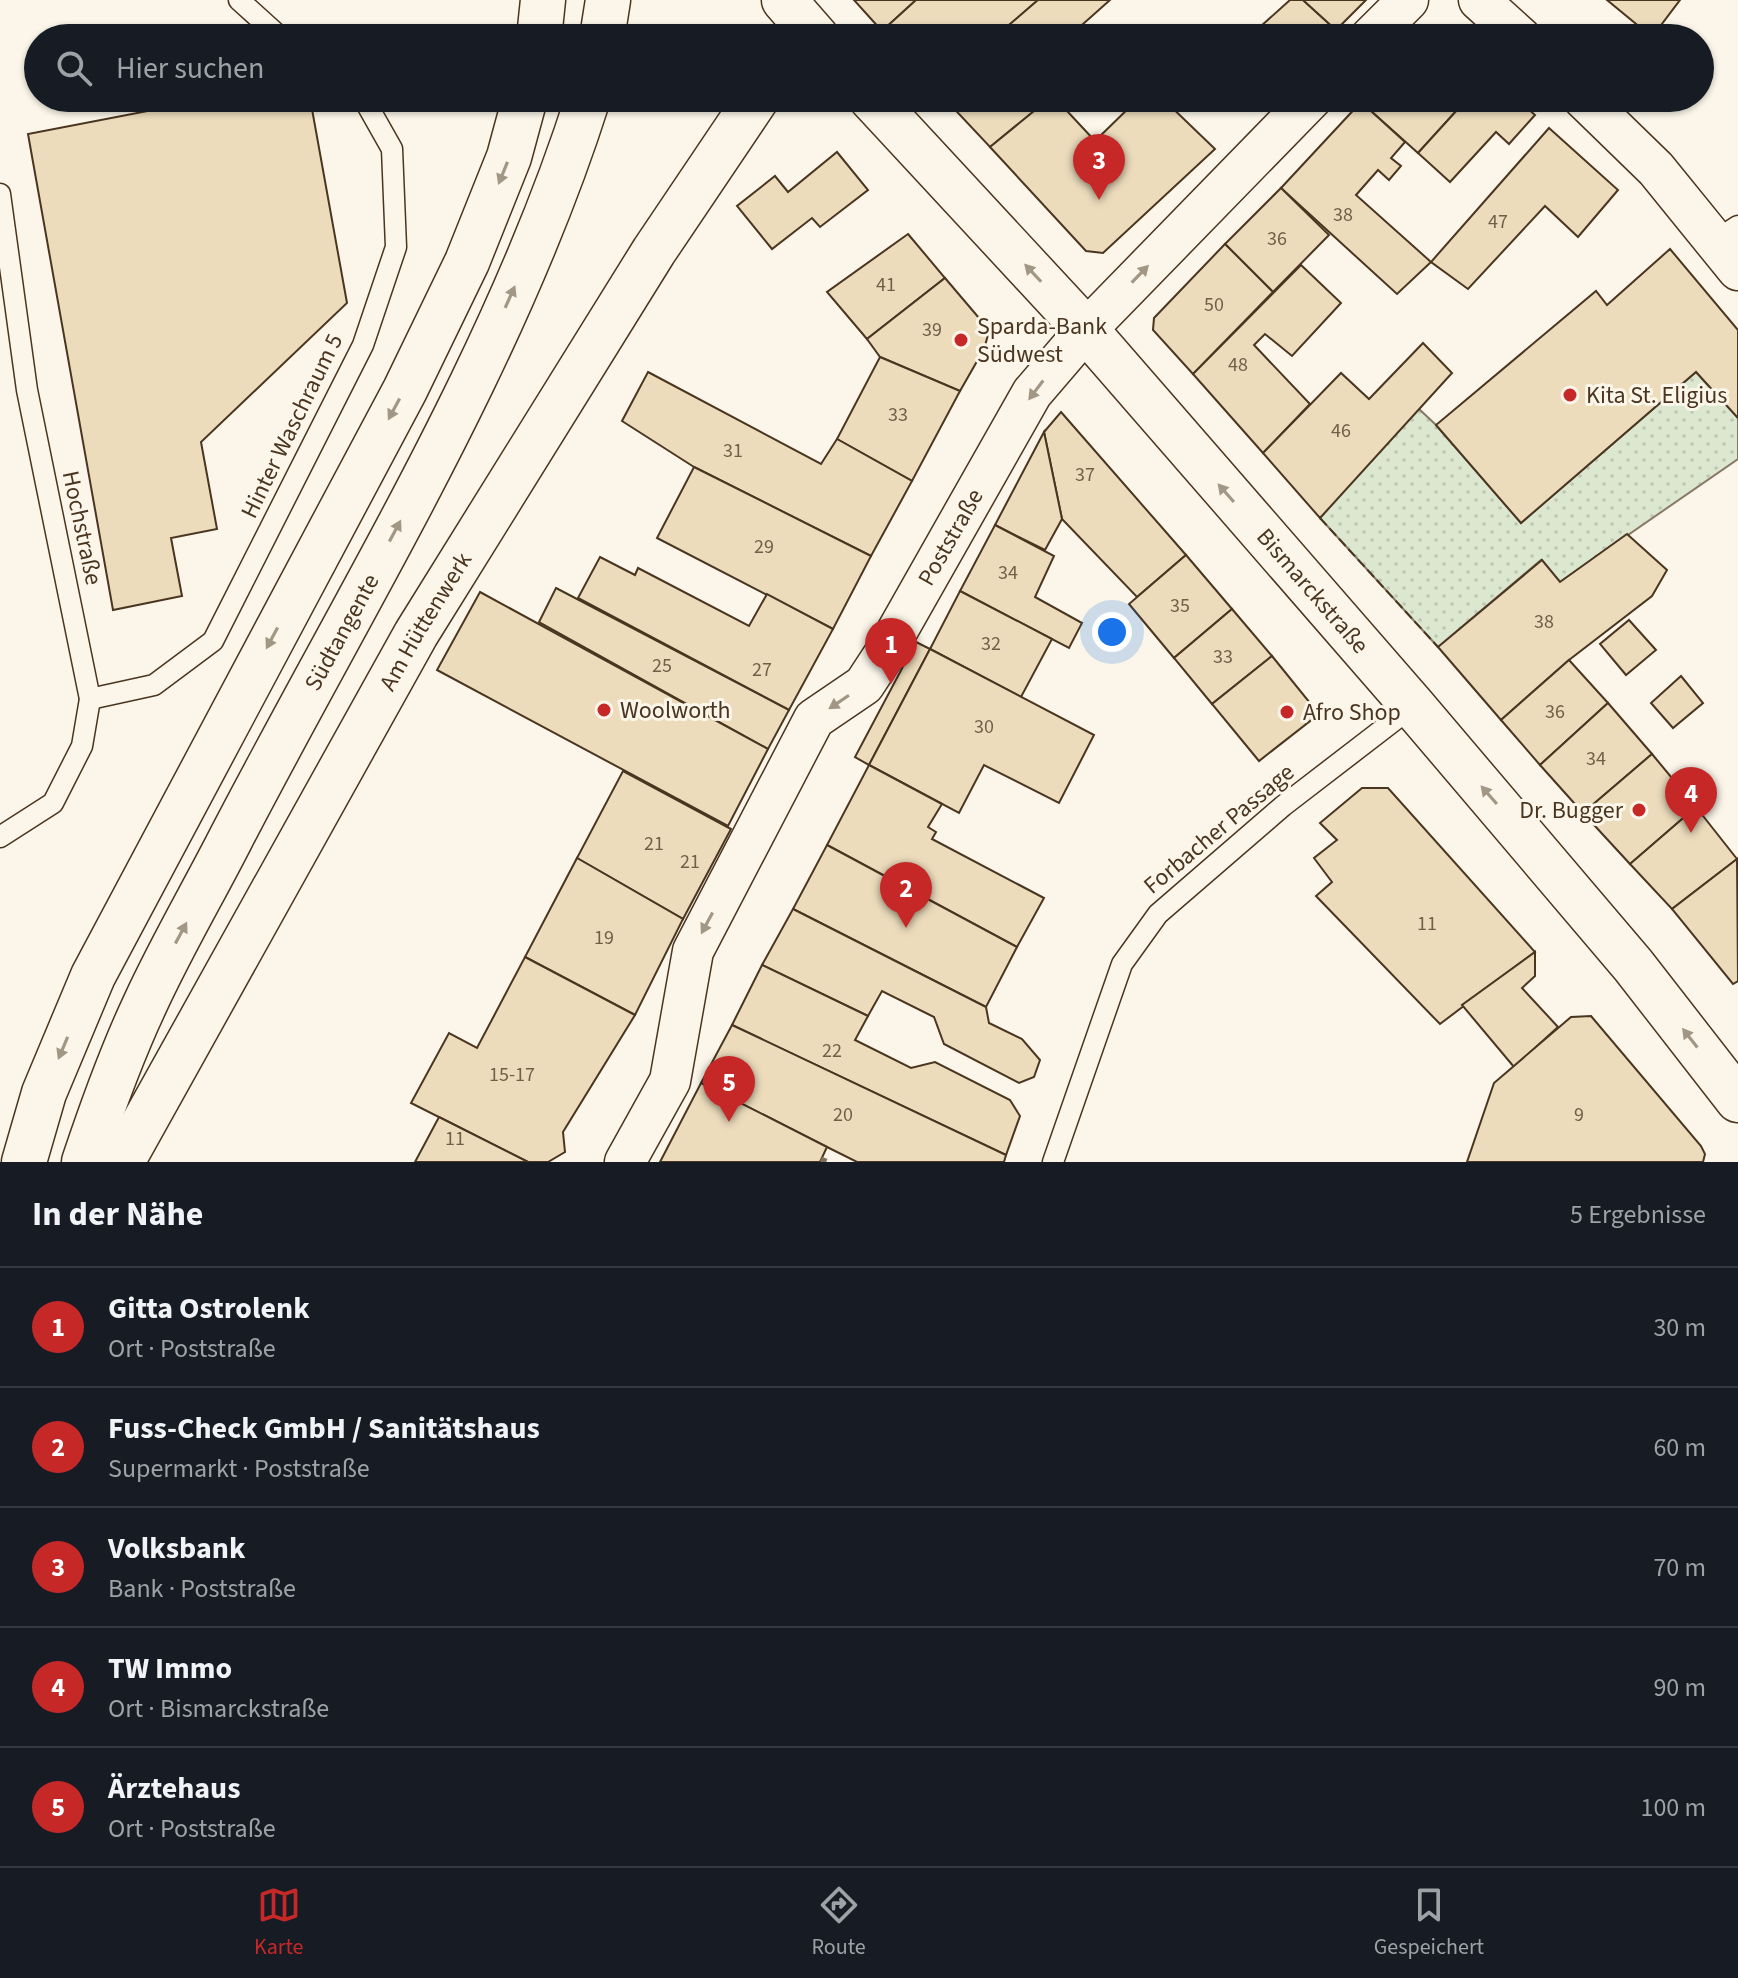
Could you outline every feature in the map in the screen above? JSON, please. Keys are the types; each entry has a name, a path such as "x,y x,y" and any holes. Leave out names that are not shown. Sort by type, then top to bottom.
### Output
{"main road":[{"path":"540,24 543,0"},
{"path":"604,24 608,0"},
{"path":"24,1162 44,1093 93,976 405,390 467,262 509,157 521,112"},
{"name":"Südtangente","path":"84,1162 105,1099 145,1003 457,417 563,176 584,112"},
{"name":"Am Hüttenwerk","path":"122,1162 416,634 654,251 748,112"},
{"name":"Bismarckstraße","path":"884,112 1086,330 1413,706 1633,965 1738,1100"}],"street":[{"path":"1384,24 1408,0"},
{"path":"1479,0 1506,24"},
{"name":"Poststraße","path":"625,1162 670,1081 693,951 814,719 864,685 1032,393 1086,330 1298,112"},
{"path":"1597,112 1730,246"}],"lane":[{"path":"239,0 266,24"},
{"name":"Hinter Waschraum 5","path":"90,699 154,685 213,641 363,345 396,247 392,149 371,112"},
{"name":"Hochstraße","path":"0,194 27,390 90,699 82,746 53,803 0,837"},
{"name":"Forbacher Passage","path":"1053,1162 1122,964 1158,914 1283,806 1413,706"}],"green space":[{"path":"1696,372 1738,418 1738,459 1560,582 1541,560 1438,647 1320,518 1418,408 1521,523"}],"building":[{"path":"854,0 916,0 890,24 876,24"},
{"path":"916,0 1038,0 1010,24 890,24"},
{"path":"1038,0 1110,0 1083,24 1010,24"},
{"path":"1290,0 1303,0 1329,24 1263,24"},
{"path":"1303,0 1366,0 1342,24 1329,24"},
{"path":"1607,0 1680,0 1662,24 1636,24"},
{"path":"142,112 313,112 347,303 201,442 217,529 171,538 182,596 113,610 28,134"},
{"path":"957,112 1033,112 990,147"},
{"path":"1033,112 1068,112 1095,141 1125,112 1177,112 1215,149 1103,253 1086,251 990,147"},
{"path":"1352,112 1372,112 1405,142 1391,158 1401,166 1389,180 1378,170 1356,195 1431,262 1397,294 1281,188"},
{"path":"1372,112 1455,112 1418,153"},
{"path":"1455,112 1532,112 1535,115 1509,144 1496,132 1450,182 1418,153"},
{"path":"1549,128 1618,190 1578,237 1545,206 1468,289 1431,262"},
{"path":"837,152 868,190 820,227 812,218 772,249 737,206 775,176 788,192"},
{"path":"1281,188 1329,235 1273,292 1225,244"},
{"path":"908,234 945,278 867,339 827,292"},
{"path":"1225,244 1273,292 1193,374 1153,330 1154,318"},
{"name":"Kita St. Eligius","path":"1670,249 1738,330 1738,418 1696,372 1521,523 1436,425 1596,291 1607,305"},
{"path":"1301,265 1341,303 1292,356 1265,334 1254,345 1310,404 1263,453 1193,374"},
{"path":"945,278 985,325 988,335 984,349 960,391 880,357 867,339"},
{"path":"1423,343 1452,373 1320,518 1263,453 1341,373 1369,399"},
{"path":"880,357 960,391 912,481 837,439"},
{"path":"648,372 821,464 837,439 912,481 871,556 694,467 622,421"},
{"path":"1061,412 1186,555 1137,597 1062,519 1044,432"},
{"path":"1044,432 1062,519 1045,550 995,525"},
{"path":"694,467 871,556 833,629 657,538"},
{"path":"995,525 1054,556 1035,597 1082,623 1069,648 960,591"},
{"path":"1627,534 1667,570 1652,596 1569,660 1501,720 1438,647 1542,560 1560,582"},
{"path":"1186,555 1232,609 1174,658 1129,604"},
{"path":"600,557 635,575 638,568 749,626 767,594 833,629 789,710 578,598"},
{"path":"556,588 789,710 768,749 539,622"},
{"path":"960,591 1052,639 1021,697 930,649"},
{"name":"Woolworth","path":"480,592 768,749 728,826 437,670"},
{"path":"1232,609 1272,656 1212,704 1174,658"},
{"path":"1629,620 1656,650 1626,675 1600,644"},
{"path":"916,642 930,649 869,765 855,757"},
{"path":"930,649 1094,735 1059,803 984,765 959,813 869,765"},
{"path":"1272,656 1319,714 1259,761 1212,704"},
{"path":"1569,660 1608,703 1540,765 1501,720"},
{"path":"1681,676 1703,703 1673,728 1651,703"},
{"path":"1608,703 1652,754 1583,813 1540,765"},
{"name":"Dr. Bugger","path":"1652,754 1696,807 1630,864 1583,813"},
{"path":"869,765 942,804 928,827 936,832 932,839 1044,898 1017,947 827,845"},
{"path":"623,771 731,829 683,919 577,858"},
{"path":"1362,788 1388,788 1535,952 1440,1024 1316,896 1332,882 1314,858 1337,840 1320,823"},
{"path":"1696,807 1737,859 1672,909 1630,864"},
{"path":"827,845 1017,947 986,1007 793,909"},
{"path":"577,858 683,919 635,1015 525,957"},
{"path":"1737,859 1738,981 1733,984 1672,909"},
{"path":"793,909 986,1007 989,1023 1022,1039 1040,1060 1034,1077 1019,1083 944,1044 934,1017 882,991 868,1016 762,965"},
{"path":"1535,952 1535,976 1522,988 1558,1027 1514,1067 1462,1005"},
{"path":"525,957 635,1015 563,1132 565,1152 548,1162 528,1162 411,1103 449,1033 477,1048"},
{"path":"762,965 868,1016 855,1040 911,1068 935,1062 1010,1100 1020,1116 1006,1155 732,1025"},
{"path":"1591,1016 1701,1146 1705,1154 1703,1162 1467,1162 1494,1083 1571,1017"},
{"path":"732,1025 1006,1155 1004,1162 857,1162 827,1147 701,1083"},
{"path":"701,1083 827,1147 820,1162 660,1162"},
{"path":"439,1117 528,1162 415,1162"}],"fence":[{"path":"1320,518 1438,647"}],"place":[{"name":"Volksbank","path":"1099,200"},
{"name":"Sparda-Bank Südwest","path":"961,340"},
{"name":"Kita St. Eligius","path":"1570,395"},
{"name":"Gitta Ostrolenk","path":"891,684"},
{"name":"Woolworth","path":"604,710"},
{"name":"Afro Shop","path":"1287,712"},
{"name":"Dr. Bugger","path":"1639,810"},
{"name":"TW Immo","path":"1691,833"},
{"name":"Fuss-Check GmbH / Sanitätshaus","path":"906,928"},
{"name":"Ärztehaus","path":"729,1122"}]}
